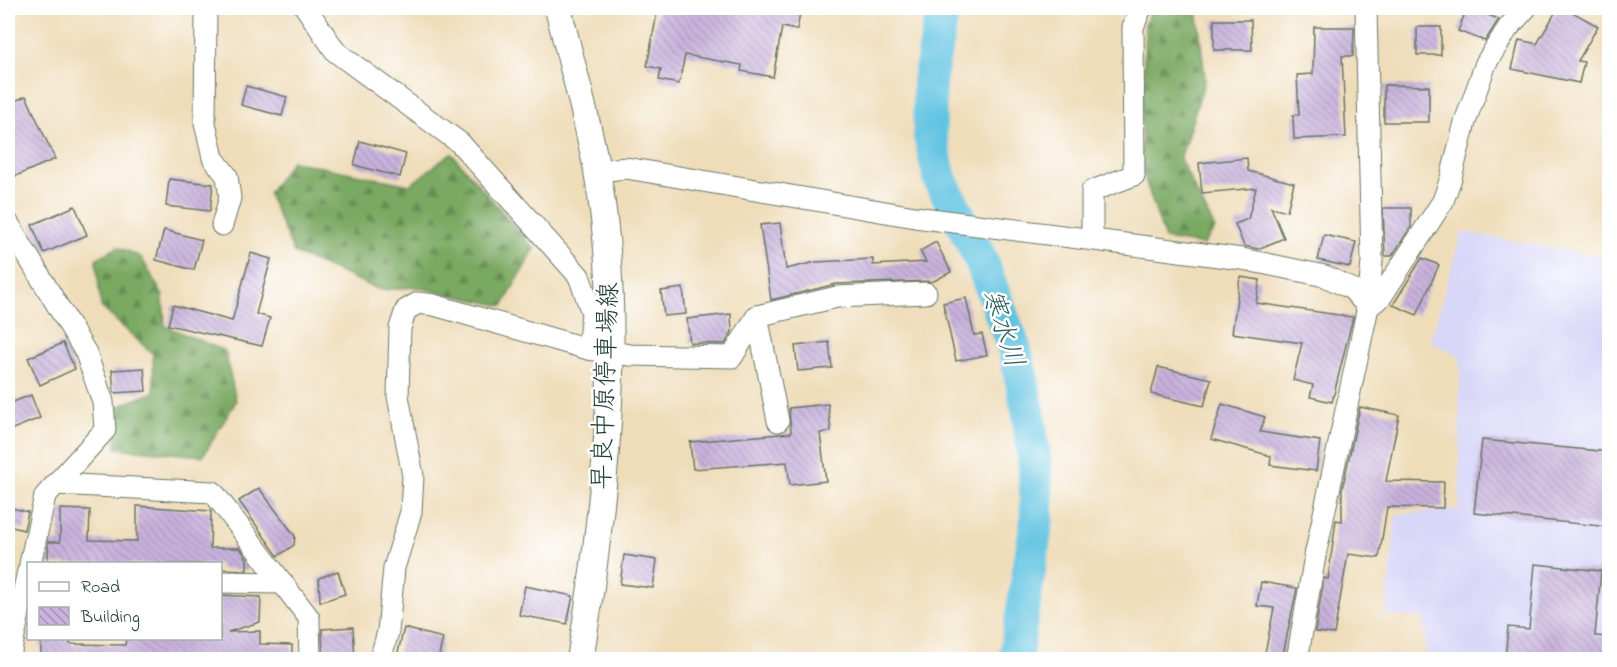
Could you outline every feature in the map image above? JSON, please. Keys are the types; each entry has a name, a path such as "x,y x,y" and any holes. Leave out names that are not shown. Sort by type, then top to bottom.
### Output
{"main road":[{"name":"早良中原停車場線","path":"558,8 597,171 608,259 599,350 598,547 580,660"}],"street":[{"path":"206,8 205,123 213,158 227,176 230,198 222,225"},
{"path":"306,8 336,52 460,143 579,276 592,313 599,350"},
{"path":"1092,238 1092,191 1134,175 1133,27 1141,8"},
{"path":"1297,660 1315,556 1368,307 1372,261 1366,8"},
{"path":"1368,307 1381,297 1443,201 1465,122 1486,63 1508,28 1526,8"},
{"path":"597,171 626,168 915,217 1242,259 1325,276 1352,289 1368,307"},
{"path":"8,223 86,353 103,402 105,430 45,496 30,562"},
{"path":"380,660 388,632 394,568 411,512 413,476 398,396 400,328 406,310 418,303 434,305 599,350 630,355 732,357 757,316 837,297 926,293"},
{"path":"757,316 778,421"},
{"path":"56,484 213,492 309,618 310,660"},
{"path":"9,660 27,578"},
{"path":"222,582 283,583"}],"shaded area":[{"path":"1462,232 1609,258 1609,659 1426,659 1424,617 1386,616 1396,515 1459,509 1460,356 1430,341"}],"green space":[{"path":"1151,8 1197,8 1205,80 1180,159 1215,229 1203,245 1165,239 1141,167 1145,25"},
{"path":"451,153 534,249 503,306 415,287 380,290 294,253 268,193 292,161 410,185"},
{"path":"118,247 141,257 163,296 165,326 225,351 236,401 203,456 116,448 117,407 154,392 153,354 101,307 96,259"}],"building":[{"path":"658,8 801,8 797,30 782,27 773,77 741,71 742,65 685,55 679,84 659,80 661,69 647,66"},
{"path":"1467,8 1499,19 1485,41 1458,31"},
{"path":"1558,8 1565,8 1598,26 1578,61 1584,62 1579,83 1512,69 1519,40 1537,44"},
{"path":"1214,20 1251,20 1252,50 1214,50"},
{"path":"1314,27 1354,27 1353,56 1342,56 1346,137 1294,139 1293,115 1299,115 1297,75 1313,74"},
{"path":"1417,27 1441,27 1441,55 1417,55"},
{"path":"1384,85 1429,86 1429,122 1384,122"},
{"path":"246,86 287,97 282,116 241,105"},
{"path":"26,96 55,159 16,176 8,157 8,104"},
{"path":"360,141 406,154 400,177 354,165"},
{"path":"1247,158 1248,171 1294,183 1287,211 1271,207 1284,238 1258,249 1244,246 1235,224 1248,219 1256,188 1202,193 1199,163"},
{"path":"169,179 213,184 210,211 166,206"},
{"path":"75,206 87,235 44,253 32,225"},
{"path":"1383,208 1411,208 1411,227 1392,256 1385,256"},
{"path":"780,223 786,269 816,262 873,259 873,265 926,262 920,251 936,242 951,272 934,281 836,284 771,300 760,225"},
{"path":"164,230 202,240 194,270 156,260"},
{"path":"1324,235 1356,242 1350,267 1318,260"},
{"path":"251,253 271,259 256,314 270,318 262,346 168,325 173,305 232,321"},
{"path":"1422,258 1439,265 1417,315 1393,305"},
{"path":"1240,277 1260,280 1256,303 1353,317 1332,402 1310,397 1313,385 1293,380 1302,343 1232,333"},
{"path":"683,288 686,314 664,316 661,291"},
{"path":"966,298 974,335 982,334 987,355 956,361 943,303"},
{"path":"731,314 732,332 725,344 690,343 687,319"},
{"path":"829,342 832,368 798,371 795,346"},
{"path":"63,343 75,369 40,385 28,358"},
{"path":"1158,367 1211,379 1204,406 1151,394"},
{"path":"144,368 146,391 114,393 112,370"},
{"path":"31,395 40,418 8,431 8,404"},
{"path":"828,404 831,431 820,433 826,481 790,485 787,462 693,469 690,442 791,433 789,408"},
{"path":"1222,404 1265,417 1260,432 1320,441 1316,471 1270,465 1271,456 1211,439"},
{"path":"1360,407 1399,415 1386,481 1444,482 1443,508 1387,507 1379,558 1348,554 1334,634 1315,632 1324,578 1328,579 1336,520 1342,521 1342,490"},
{"path":"1482,440 1610,452 1610,527 1474,513"},
{"path":"259,488 295,536 294,545 278,556 239,501"},
{"path":"137,506 211,511 210,548 240,548 247,558 247,570 222,569 222,562 48,562 48,542 60,542 60,509 90,510 89,540 137,541"},
{"path":"8,507 28,512 24,530 8,526"},
{"path":"624,555 657,560 653,588 620,584"},
{"path":"1535,564 1601,571 1595,636 1610,637 1610,660 1505,660 1508,627 1529,629"},
{"path":"338,571 345,594 320,602 319,578"},
{"path":"1261,582 1297,588 1282,660 1264,658 1274,608 1257,606"},
{"path":"525,586 573,596 567,624 519,615"},
{"path":"222,595 261,597 260,622 228,632 260,631 260,644 292,645 292,660 41,660 41,640 70,640 70,644 125,645 126,640 222,640"},
{"path":"353,627 355,658 323,659 322,629"},
{"path":"404,628 443,638 438,660 396,660"}],"waterway":[{"name":"寒水川","path":"943,8 929,82 930,136 940,179 980,258 1015,350 1028,410 1035,466 1037,519 1015,660"}]}
